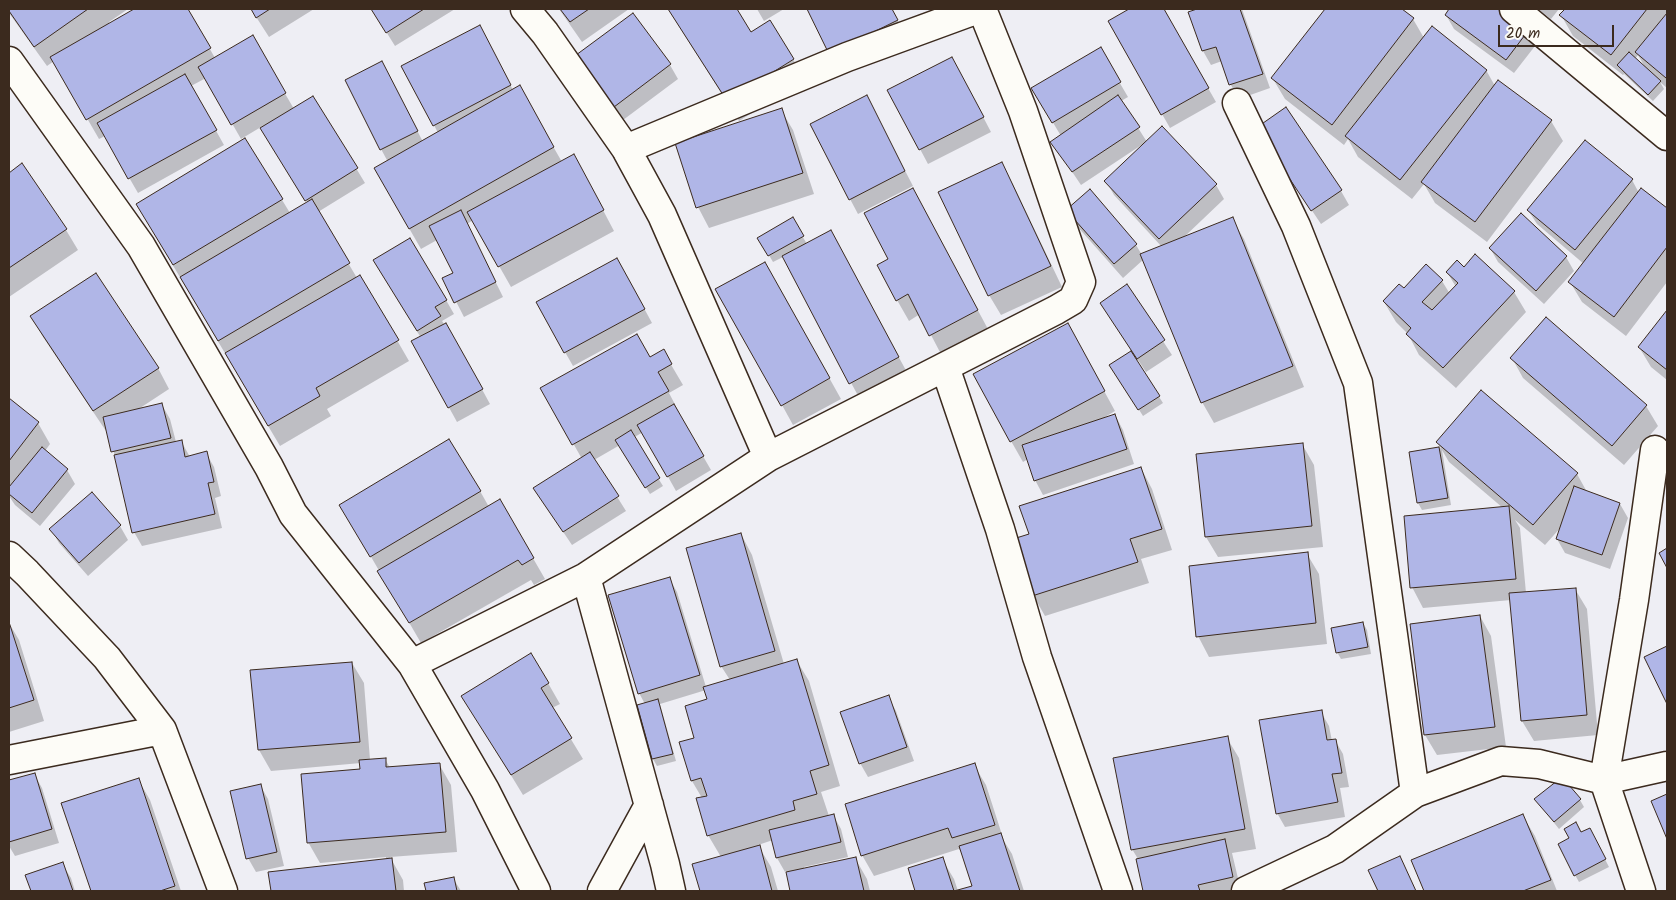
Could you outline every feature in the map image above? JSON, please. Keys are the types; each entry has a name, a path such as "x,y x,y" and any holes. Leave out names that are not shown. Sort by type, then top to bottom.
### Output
{"street":[{"path":"525,9 545,33 626,149 662,215 768,457"},
{"path":"626,149 847,57 978,9"},
{"path":"412,664 586,577 768,457 1056,310 1072,300 1081,282 1023,111 982,9"},
{"path":"1514,9 1667,136"},
{"path":"9,61 141,246 269,467 294,514 412,664 485,790 536,891"},
{"path":"1237,104 1296,226 1358,383 1416,793"},
{"path":"945,367 1000,529 1037,657 1118,891"},
{"path":"1641,891 1604,780 1634,600 1655,450"},
{"path":"9,556 107,658 162,730 222,891"},
{"path":"586,577 671,891"},
{"path":"9,760 162,730"},
{"path":"1246,891 1335,849 1416,793 1501,761 1539,764 1604,780 1667,766"},
{"path":"602,891 649,805"}],"building":[{"path":"9,9 88,9 34,47"},
{"path":"134,9 188,9 211,48 86,120 50,57"},
{"path":"251,9 270,9 256,18"},
{"path":"371,9 424,9 386,33"},
{"path":"560,9 589,9 570,22"},
{"path":"668,9 737,9 751,32 770,20 794,59 727,101"},
{"path":"807,9 892,9 898,20 829,54"},
{"path":"1129,9 1164,9 1209,88 1161,115 1108,21"},
{"path":"1197,9 1240,9 1263,74 1229,85 1216,47 1202,51 1188,12"},
{"path":"1325,9 1402,9 1414,18 1332,125 1271,78"},
{"path":"1449,9 1498,9 1528,31 1506,60 1445,15"},
{"path":"1565,9 1647,9 1611,55 1559,15"},
{"path":"633,13 671,64 610,110 572,58"},
{"path":"1667,13 1667,76 1666,78 1635,52"},
{"path":"480,25 511,85 433,126 401,66"},
{"path":"1432,26 1487,70 1400,180 1345,136"},
{"path":"253,35 286,93 231,125 198,67"},
{"path":"1101,47 1121,82 1052,123 1031,88"},
{"path":"1629,52 1661,81 1648,95 1617,65"},
{"path":"952,57 984,117 919,150 887,90"},
{"path":"382,61 418,131 380,150 345,80"},
{"path":"185,74 217,130 128,179 97,123"},
{"path":"1498,80 1552,120 1475,222 1421,182"},
{"path":"520,85 554,147 409,229 374,168"},
{"path":"867,95 905,171 849,200 810,124"},
{"path":"1118,95 1140,127 1072,172 1050,142"},
{"path":"313,96 358,168 305,201 260,128"},
{"path":"1286,107 1342,190 1311,211 1256,128"},
{"path":"782,108 803,173 696,208 675,143"},
{"path":"1162,126 1217,184 1159,239 1104,181"},
{"path":"245,138 283,199 173,265 136,204"},
{"path":"1585,140 1633,179 1575,250 1527,210"},
{"path":"574,154 604,210 498,267 467,212"},
{"path":"1002,162 1051,266 988,296 938,192"},
{"path":"22,163 67,229 9,268 9,173"},
{"path":"913,188 978,310 929,336 908,294 896,301 877,265 888,259 864,213"},
{"path":"1641,188 1667,208 1667,247 1614,317 1568,282"},
{"path":"1090,189 1137,244 1114,264 1066,210"},
{"path":"312,199 350,263 218,341 180,277"},
{"path":"461,210 496,282 454,303 442,278 453,273 429,226"},
{"path":"1521,213 1567,256 1536,291 1489,248"},
{"path":"793,217 804,236 768,256 757,238"},
{"path":"1233,217 1293,366 1201,403 1140,254"},
{"path":"831,230 899,357 849,384 782,256"},
{"path":"410,238 447,300 435,307 441,316 417,331 373,260"},
{"path":"1475,254 1515,291 1443,368 1406,334 1411,328 1383,301 1399,284 1404,288 1426,264 1443,280 1422,302 1432,310 1458,283 1446,272 1457,260 1464,267"},
{"path":"617,258 645,309 564,353 536,302"},
{"path":"765,262 830,378 781,406 715,289"},
{"path":"96,273 159,368 93,411 30,316"},
{"path":"360,275 399,340 316,388 320,396 268,426 225,353"},
{"path":"1127,284 1165,340 1137,359 1100,303"},
{"path":"1667,310 1667,370 1638,347"},
{"path":"1546,317 1647,405 1612,446 1510,358"},
{"path":"446,323 483,389 448,408 411,341"},
{"path":"1068,323 1105,391 1010,442 973,374"},
{"path":"637,334 650,357 664,349 672,364 658,372 669,391 572,445 540,388"},
{"path":"1131,351 1160,396 1138,410 1109,365"},
{"path":"1481,390 1578,473 1533,525 1436,442"},
{"path":"9,398 39,422 9,461"},
{"path":"162,403 171,438 111,452 103,417"},
{"path":"674,404 704,456 667,477 637,425"},
{"path":"1115,414 1127,449 1034,481 1022,445"},
{"path":"631,430 660,478 645,488 615,440"},
{"path":"449,439 481,491 370,557 339,505"},
{"path":"182,440 185,457 207,451 214,482 208,483 215,514 132,533 114,455"},
{"path":"1303,443 1312,526 1205,537 1196,454"},
{"path":"42,447 68,469 32,513 9,494 9,487"},
{"path":"1439,447 1448,498 1417,503 1409,452"},
{"path":"590,452 619,496 563,532 533,488"},
{"path":"1141,467 1162,529 1130,539 1138,562 1032,596 1013,539 1029,534 1019,506"},
{"path":"1574,486 1620,503 1602,555 1556,539"},
{"path":"92,492 121,525 79,563 49,529"},
{"path":"500,499 534,558 522,565 518,560 409,623 377,571"},
{"path":"1509,506 1516,579 1410,588 1404,516"},
{"path":"741,533 775,651 720,667 686,548"},
{"path":"1667,548 1667,568 1659,553"},
{"path":"1308,552 1316,623 1196,637 1189,566"},
{"path":"670,577 700,675 638,694 608,595"},
{"path":"1576,588 1587,715 1521,721 1509,593"},
{"path":"1480,615 1495,727 1424,735 1410,624"},
{"path":"9,622 34,700 9,708"},
{"path":"1363,622 1368,647 1336,653 1331,628"},
{"path":"1667,646 1667,704 1644,657"},
{"path":"531,653 549,683 541,688 572,738 511,775 461,696"},
{"path":"797,659 829,765 810,771 817,794 793,801 795,810 707,836 696,798 707,796 701,778 691,781 679,742 694,738 685,706 707,699 703,687"},
{"path":"352,662 360,742 258,750 250,670"},
{"path":"889,695 907,747 859,764 840,712"},
{"path":"658,699 673,754 652,759 637,705"},
{"path":"1322,710 1327,740 1336,739 1342,773 1332,774 1338,802 1276,814 1259,720"},
{"path":"1228,736 1245,829 1131,850 1113,758"},
{"path":"386,758 386,767 440,763 446,832 307,843 301,774 360,769 359,760"},
{"path":"975,763 995,825 952,838 948,828 861,856 845,804"},
{"path":"35,773 52,829 9,842 9,780"},
{"path":"1562,777 1581,799 1554,822 1534,799"},
{"path":"139,778 175,886 160,891 91,891 61,803"},
{"path":"261,784 277,852 246,859 230,791"},
{"path":"1667,794 1667,839 1651,801"},
{"path":"834,814 841,842 776,858 769,830"},
{"path":"1523,814 1551,880 1523,891 1424,891 1411,860"},
{"path":"1576,822 1581,832 1590,828 1606,859 1574,876 1558,844 1569,838 1564,829"},
{"path":"1001,833 1020,891 954,891 972,886 959,846"},
{"path":"1225,839 1233,877 1198,885 1200,891 1143,891 1136,859"},
{"path":"760,845 772,891 700,891 692,864"},
{"path":"1400,856 1416,891 1378,891 1368,870"},
{"path":"856,857 864,891 790,891 786,872"},
{"path":"943,857 954,891 915,891 908,868"},
{"path":"392,858 396,891 271,891 268,872"},
{"path":"63,862 73,891 31,891 25,875"},
{"path":"454,877 457,891 426,891 424,883"}]}
